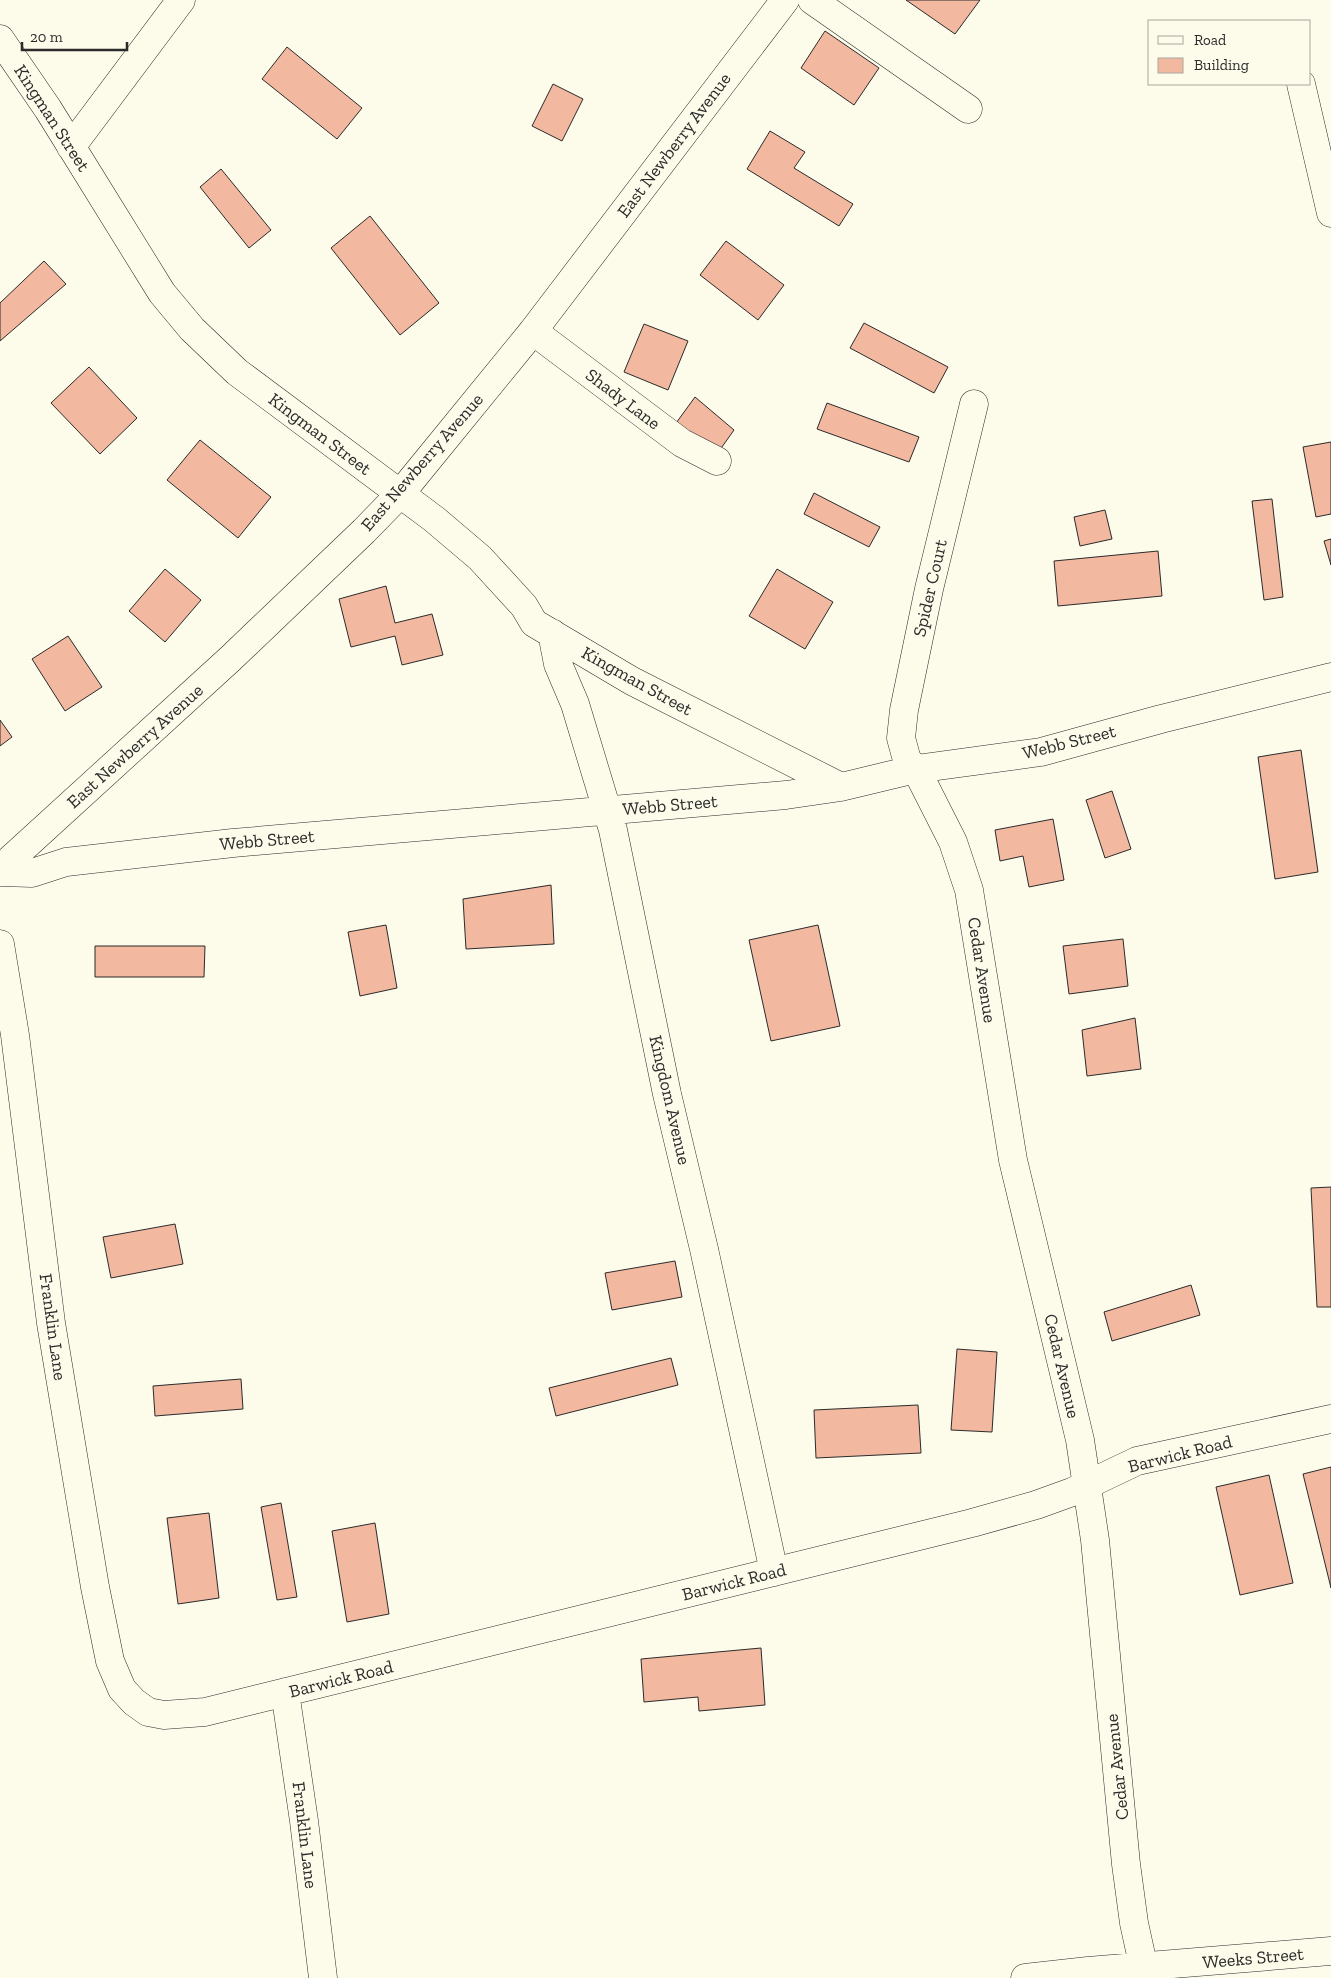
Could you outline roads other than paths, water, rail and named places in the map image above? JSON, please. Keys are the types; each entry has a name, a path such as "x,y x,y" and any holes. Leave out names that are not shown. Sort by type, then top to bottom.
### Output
{"street":[{"path":"71,147 181,0"},
{"name":"East Newberry Avenue","path":"0,871 230,659 400,494 532,331 785,0"},
{"path":"812,0 968,109"},
{"name":"Kingman Street","path":"0,39 48,109 162,293 192,329 237,372 400,494 480,558 524,606 534,622 632,681 841,787"},
{"path":"1301,85 1331,212"},
{"name":"Shady Lane","path":"532,331 682,443 717,461"},
{"name":"Spider Court","path":"916,769 906,760 900,738 904,710 929,589 974,404"},
{"name":"Kingdom Avenue","path":"552,633 558,664 574,704 613,830 668,1094 704,1249 774,1572"},
{"name":"Webb Street","path":"0,871 32,873 66,862 233,843 786,795 841,787 916,769 1041,752 1160,719 1331,677"},
{"name":"Cedar Avenue","path":"916,769 953,842 969,890 1013,1160 1080,1440 1095,1540 1126,1864 1134,1923 1145,1972"},
{"name":"Franklin Lane","path":"0,944 15,1035 51,1323 95,1587 110,1661 122,1689 134,1702"},
{"name":"Barwick Road","path":"134,1702 148,1712 164,1715 205,1712 972,1523 1036,1505 1086,1485 1137,1461 1331,1418"},
{"name":"Franklin Lane","path":"285,1692 304,1821 323,1978"},
{"name":"Weeks Street","path":"1025,1978 1145,1972 1331,1951"}]}
